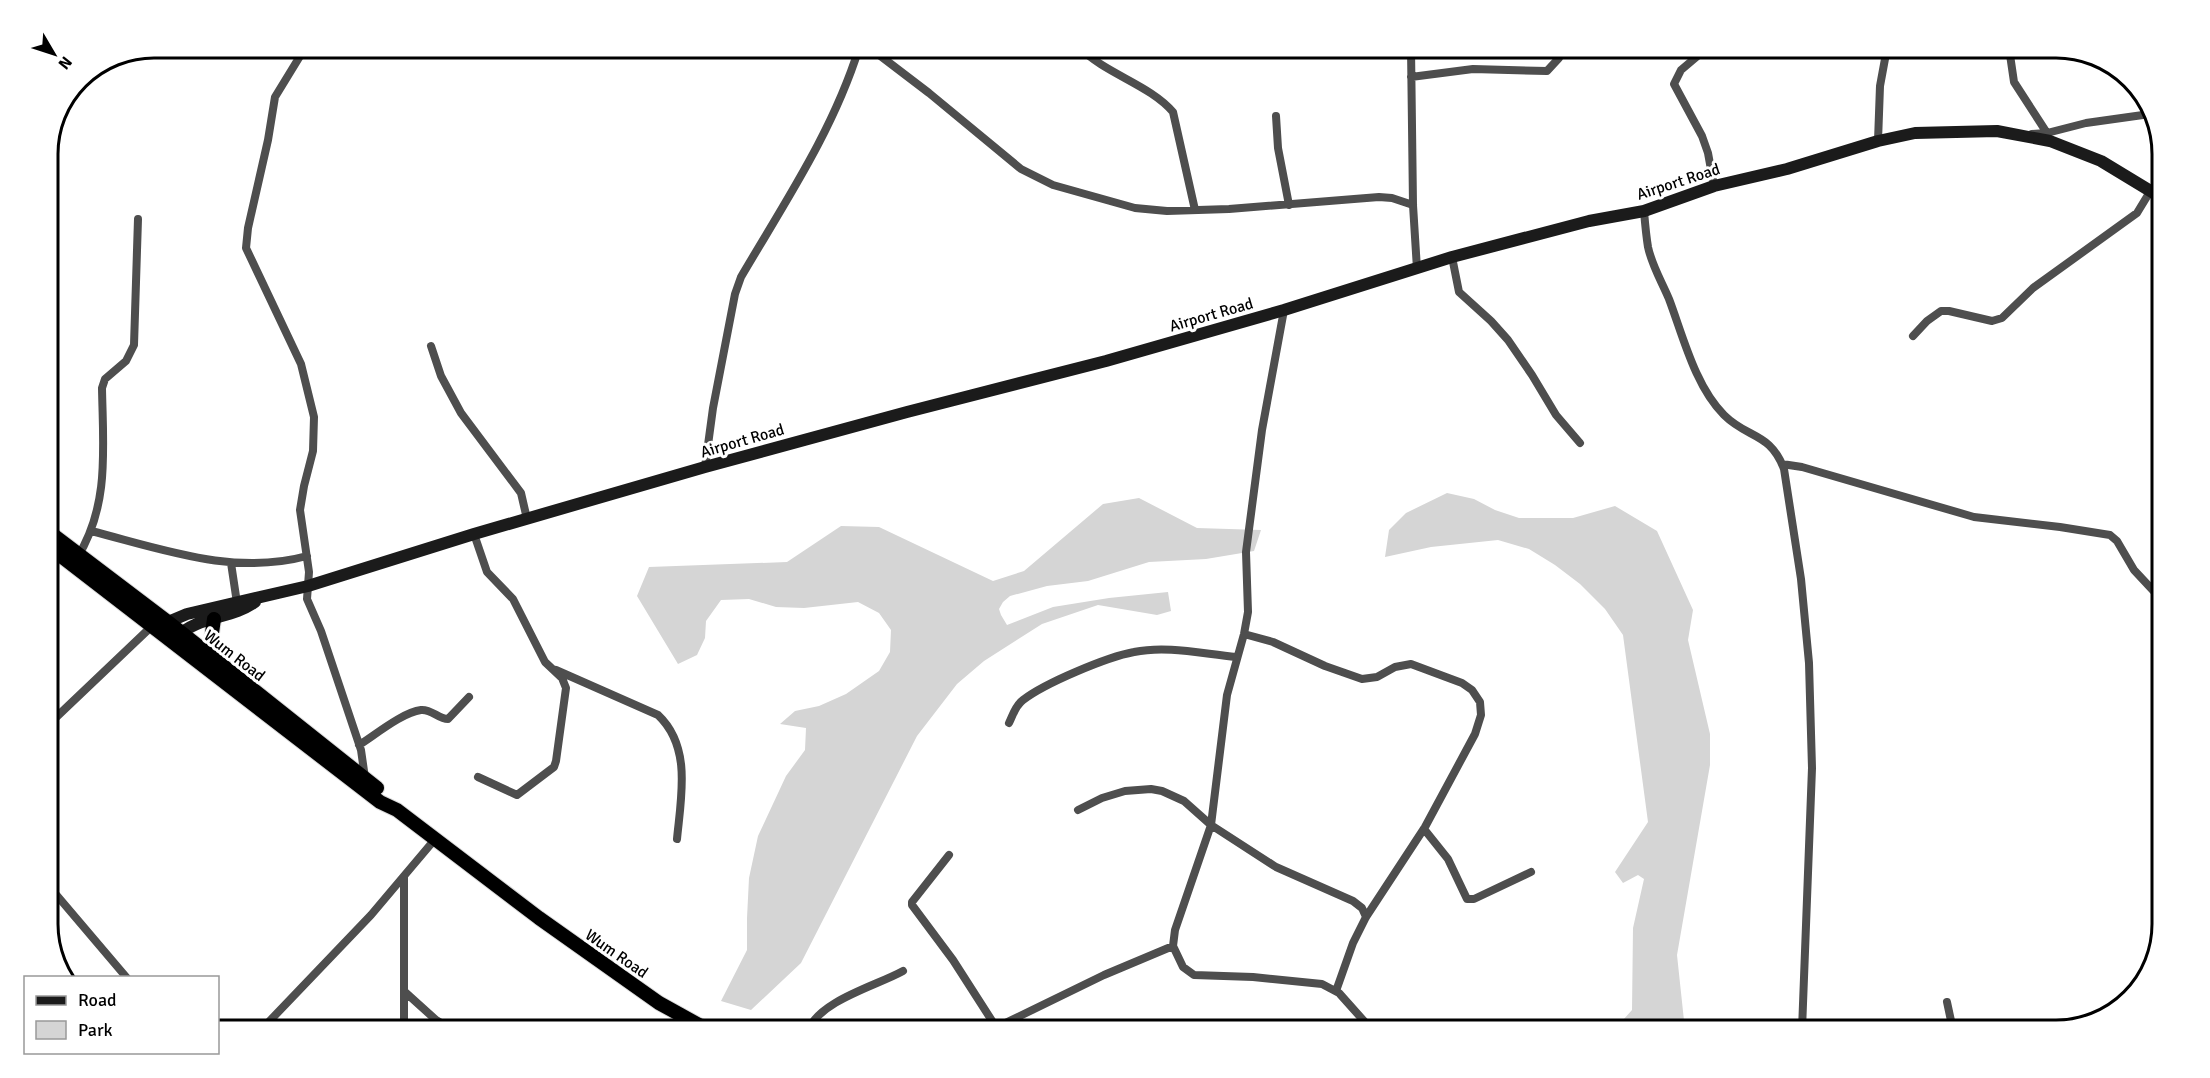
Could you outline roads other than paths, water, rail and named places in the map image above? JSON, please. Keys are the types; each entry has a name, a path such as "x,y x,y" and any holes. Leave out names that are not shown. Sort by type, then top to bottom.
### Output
{"highway":[{"name":"Wum Road","path":"59,542 76,560 159,627 217,661 385,794 397,810"},
{"name":"Wum Road","path":"59,552 76,560"},
{"path":"214,619 212,639 217,661"},
{"name":"Wum Road","path":"176,638 380,802 397,810 436,838 539,918 650,997 689,1019"}],"main road":[{"name":"Airport Road","path":"159,627 187,614 308,586 474,534 705,467 1106,361 1284,310 1452,257 1589,221 1644,211 1713,186 1787,169 1878,141 1915,133 1950,131 1997,131 2022,134 2050,141 2101,161 2151,190"},
{"name":"Airport Road","path":"176,638 214,619 246,609 263,596"}],"street":[{"path":"299,58 275,97 268,140 248,228 246,248 301,364 314,417 313,451 300,510 309,572 307,599 321,631 360,748 366,779"},
{"path":"705,467 713,408 735,294 741,276 827,130 844,94 856,58"},
{"path":"883,58 1021,169 1053,185 1135,208 1194,210 1378,197 1392,198 1413,205"},
{"path":"1093,58 1110,71 1165,103 1173,112 1194,210"},
{"path":"1411,58 1413,205 1418,268"},
{"path":"1411,77 1473,69 1547,71 1559,58"},
{"path":"1695,58 1681,70 1674,84 1702,136 1708,153 1713,186"},
{"path":"1878,141 1880,86 1885,58"},
{"path":"2010,58 2013,82 2047,133"},
{"path":"2022,134 2047,133 2086,123 2143,115"},
{"path":"1276,116 1278,148 1290,205"},
{"path":"1913,336 1927,321 1941,311 1992,321 2002,318 2033,288 2137,213 2151,200"},
{"path":"1644,211 1648,248 1655,271 1668,298 1692,362 1712,401 1725,416 1773,447 1782,464 1807,621 1809,663 1812,768 1802,1019"},
{"path":"76,560 91,531 104,482 102,388 105,379 126,361 134,345 138,219"},
{"path":"1452,257 1459,292 1508,340 1556,415 1580,443"},
{"path":"1284,310 1262,430 1246,552 1248,612 1227,695 1211,825 1175,930 1173,946 1183,967 1194,975 1322,984 1336,991 1362,1019"},
{"path":"431,346 441,376 461,413 521,493 527,519"},
{"path":"1782,464 1802,467 1974,517 2110,535 2117,541 2134,570 2152,589"},
{"path":"91,531 205,560 262,564 307,556"},
{"path":"474,534 487,572 513,599 550,667 562,678 566,688 556,764 517,795 478,777"},
{"path":"231,563 237,603"},
{"path":"59,715 159,627"},
{"path":"1244,634 1273,642 1325,666 1362,679 1377,677 1395,666 1411,664 1462,683 1472,690 1480,702 1481,709 1474,734 1424,829 1366,917 1353,943 1336,991"},
{"path":"1009,723 1016,706 1023,700 1104,661 1134,652 1178,651 1236,657"},
{"path":"550,667 658,715 668,724 679,746 682,786 677,839"},
{"path":"347,764 360,748 409,714 421,710 429,711 448,719 469,697"},
{"path":"1078,810 1102,798 1125,791 1151,789 1162,791 1184,801 1211,825 1276,867 1353,901 1362,909 1366,917"},
{"path":"1424,829 1448,860 1467,899 1474,899 1531,872"},
{"path":"271,1019 404,877 436,838"},
{"path":"949,855 912,905 953,960 987,1019"},
{"path":"404,877 404,1019"},
{"path":"59,898 125,976"},
{"path":"1014,1019 1104,975 1173,946"},
{"path":"815,1019 834,1004 903,971"},
{"path":"405,992 435,1019"},
{"path":"1947,1002 1951,1019"}]}
